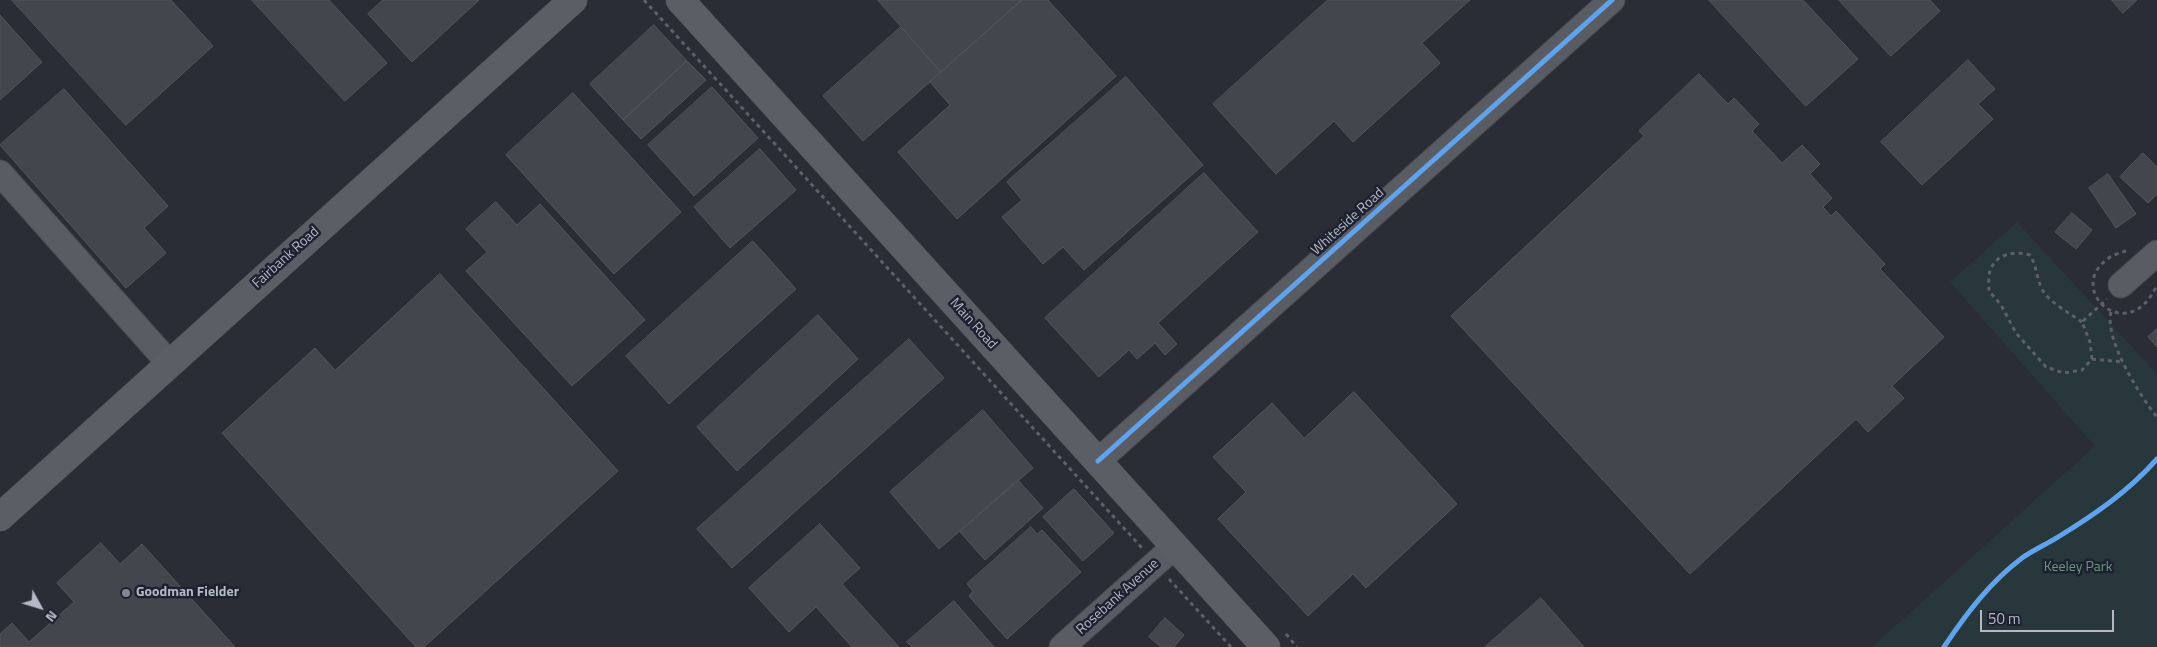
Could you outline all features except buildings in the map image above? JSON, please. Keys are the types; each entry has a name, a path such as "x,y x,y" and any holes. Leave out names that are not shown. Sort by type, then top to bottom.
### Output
{"main road":[{"name":"Fairbank Road","path":"0,517 573,0"},
{"name":"Main Road","path":"680,0 1098,461 1165,555 1266,647"}],"street":[{"name":"Whiteside Road","path":"1098,461 1612,0"},
{"path":"0,173 170,363"},
{"path":"2121,285 2157,253"},
{"name":"Rosebank Avenue","path":"1062,647 1165,555"}],"path":[{"path":"644,0 1165,555 1231,647"},
{"path":"2092,360 2090,342 2082,322 2057,305 2042,290 2036,266 2030,255 2016,251 1999,258 1990,270 1989,291 2001,305 2016,333 2046,367 2064,373 2082,370 2092,360 2123,362"},
{"path":"2082,322 2121,285"},
{"path":"2112,312 2110,319 2123,362 2146,404 2157,417"}],"green space":[{"name":"Keeley Park","path":"2017,222 2157,374 2157,647 1872,647 2095,446 1950,282"}],"cycle path":[{"path":"1098,461 1612,0"},
{"path":"1944,647 1979,599 2010,567 2026,555 2054,540 2098,511 2135,482 2157,459"}],"place":[{"name":"Goodman Fielder","path":"126,593"}]}
